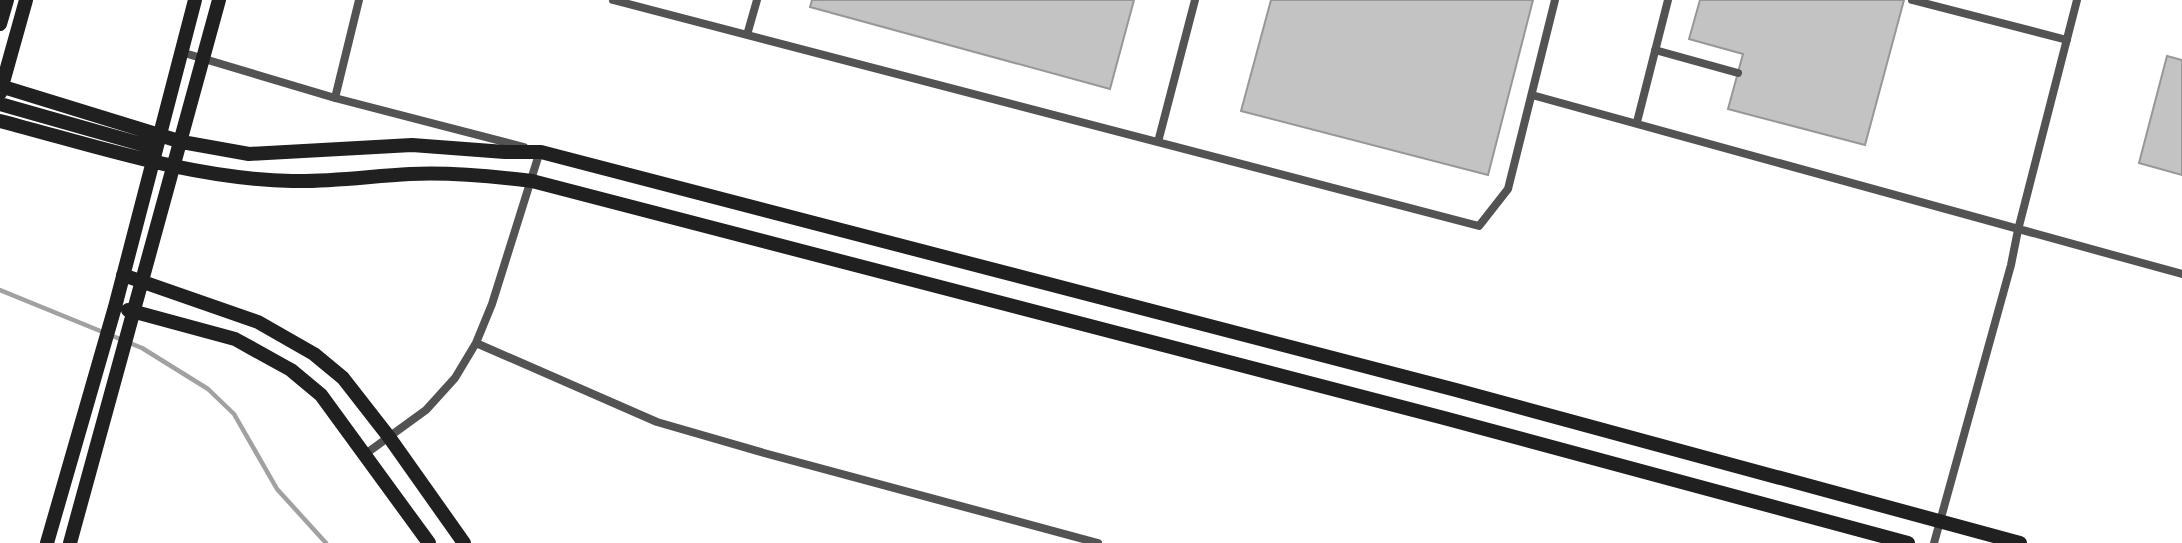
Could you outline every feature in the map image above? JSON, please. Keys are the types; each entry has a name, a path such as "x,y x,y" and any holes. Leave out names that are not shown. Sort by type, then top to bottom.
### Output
{"street":[{"path":"0,24 7,0"},
{"path":"26,0 1,88 155,148 174,168 292,181 413,173 496,176 532,181 1457,421 1908,543"},
{"path":"47,543 115,307 195,0"},
{"path":"70,543 219,0"},
{"path":"0,104 155,148"},
{"path":"0,121 155,148 182,142 249,154 412,145 541,152 1456,390 2020,543"},
{"path":"123,275 258,322 314,354 343,378 389,437 464,543"},
{"path":"115,307 235,339 291,370 321,395 429,543"}],"lane":[{"path":"334,98 359,0"},
{"path":"613,0 1479,226 1508,190 1555,0"},
{"path":"747,35 757,0"},
{"path":"1158,142 1195,0"},
{"path":"1637,122 1668,0"},
{"path":"1912,0 2067,40"},
{"path":"1934,543 2011,265 2077,0"},
{"path":"1656,50 1738,73"},
{"path":"181,52 334,98 541,152 492,304 476,344 456,378 426,410 364,455"},
{"path":"1532,94 2182,274"},
{"path":"476,344 657,422 1098,543"}],"building":[{"path":"812,0 1134,0 1110,89 810,7"},
{"path":"1271,0 1533,0 1488,175 1241,111"},
{"path":"1700,0 1904,0 1865,145 1728,109 1743,54 1689,39"},
{"path":"2167,56 2182,60 2182,175 2139,163"}],"waterway":[{"path":"0,290 142,348 208,389 234,414 277,489 326,543"}]}
